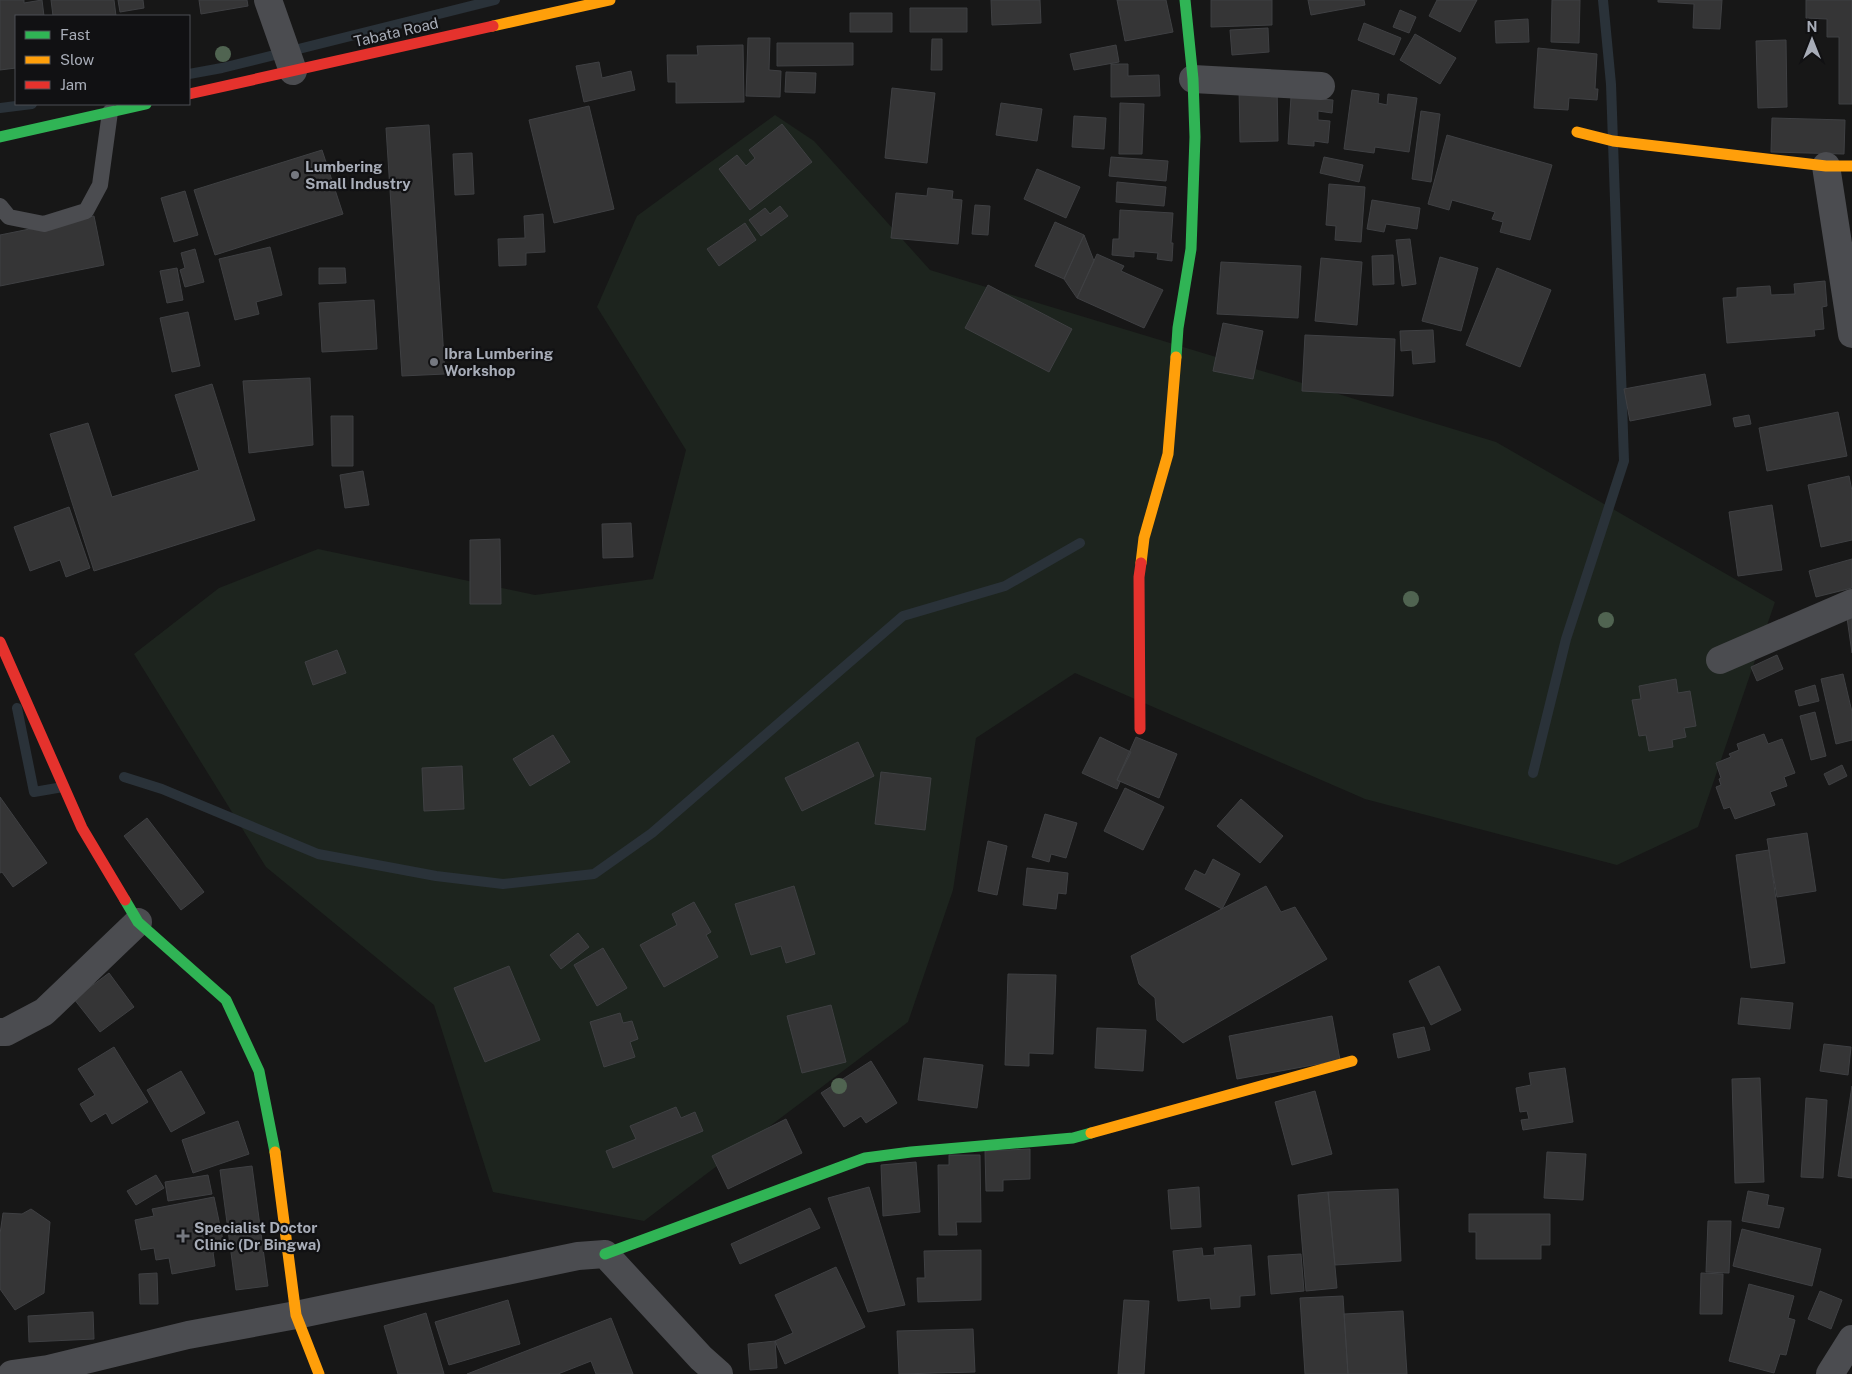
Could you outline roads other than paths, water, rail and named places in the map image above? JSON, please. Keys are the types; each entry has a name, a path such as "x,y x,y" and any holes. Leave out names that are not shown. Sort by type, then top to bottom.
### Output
{"street":[{"path":"268,0 293,71"},
{"name":"Tabata Road","path":"190,94 610,0"},
{"path":"1140,729 1139,577 1144,538 1168,454 1178,328 1191,249 1195,137 1193,79 1185,0"},
{"path":"1193,79 1321,86"},
{"path":"0,137 142,105"},
{"path":"1577,132 1613,142 1839,166 1852,334"},
{"path":"1720,660 1852,603"},
{"path":"0,642 82,828 138,922 226,1000 259,1070 278,1169 296,1315 320,1374"},
{"path":"0,1032 6,1032 44,1012 138,922"},
{"path":"12,1374 48,1369 188,1335 296,1315 578,1256 605,1254 865,1158 911,1152 1073,1138 1352,1061"},
{"path":"605,1254 701,1358 719,1374"},
{"path":"1830,1374 1852,1338"}],"lane":[{"path":"0,206 9,217 44,224 86,211 100,186 110,112"}],"waterway":[{"path":"190,74 222,68 495,0"},
{"path":"1533,773 1566,639 1624,461 1611,84 1603,0"},
{"path":"0,108 24,105"},
{"path":"124,777 162,789 318,854 436,876 503,884 594,874 652,833 903,616 1005,586 1080,543"},
{"path":"17,708 34,792 63,787"}],"place":[{"name":"Lumbering Small Industry","path":"295,175"},
{"name":"Ibra Lumbering Workshop","path":"434,362"},
{"name":"Specialist Doctor Clinic (Dr Bingwa)","path":"183,1236"}]}
